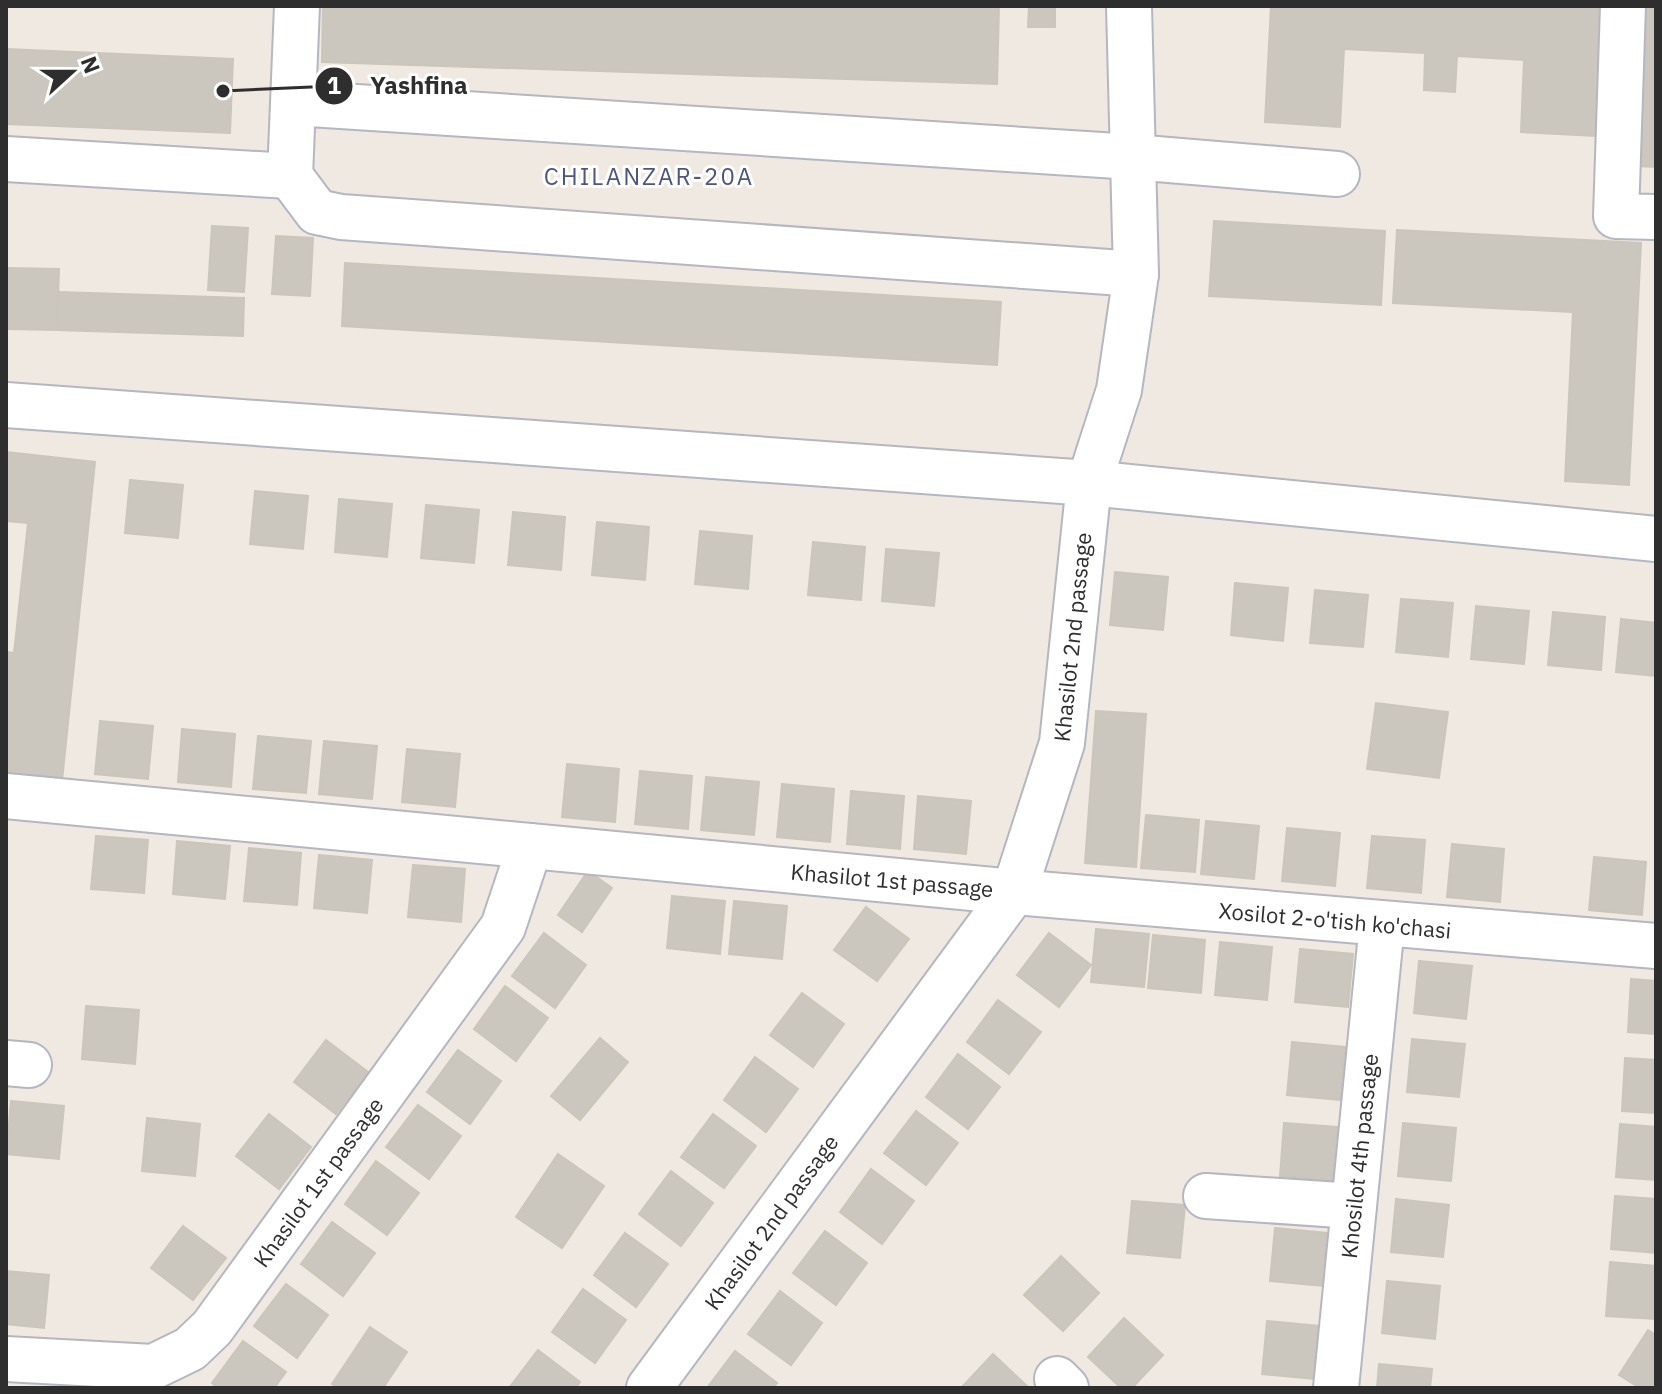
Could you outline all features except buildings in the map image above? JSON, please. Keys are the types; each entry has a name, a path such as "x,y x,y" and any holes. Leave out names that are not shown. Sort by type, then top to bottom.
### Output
{"street":[{"path":"297,6 290,176 317,212 341,217 1136,274"},
{"name":"Khasilot 2nd passage","path":"649,1388 1014,892 1062,743 1089,483 1119,390 1136,274 1129,6"},
{"path":"1623,6 1616,216 1656,217"},
{"path":"294,103 1133,157 1337,174"},
{"path":"6,159 290,176"},
{"path":"6,405 1089,483 1656,539"},
{"name":"Khasilot 1st passage","path":"6,796 1014,892"},
{"name":"Khasilot 1st passage","path":"6,1359 153,1367 190,1349 212,1328 503,927 530,846"},
{"name":"Xosilot 2-o'tish ko'chasi","path":"1014,892 1656,946"},
{"name":"Khosilot 4th passage","path":"1336,1388 1382,924"},
{"path":"1206,1196 1354,1206"}],"place":[{"name":"Yashfina","path":"223,91"}],"district":[{"name":"CHILANZAR-20A","path":"649,176"}]}
